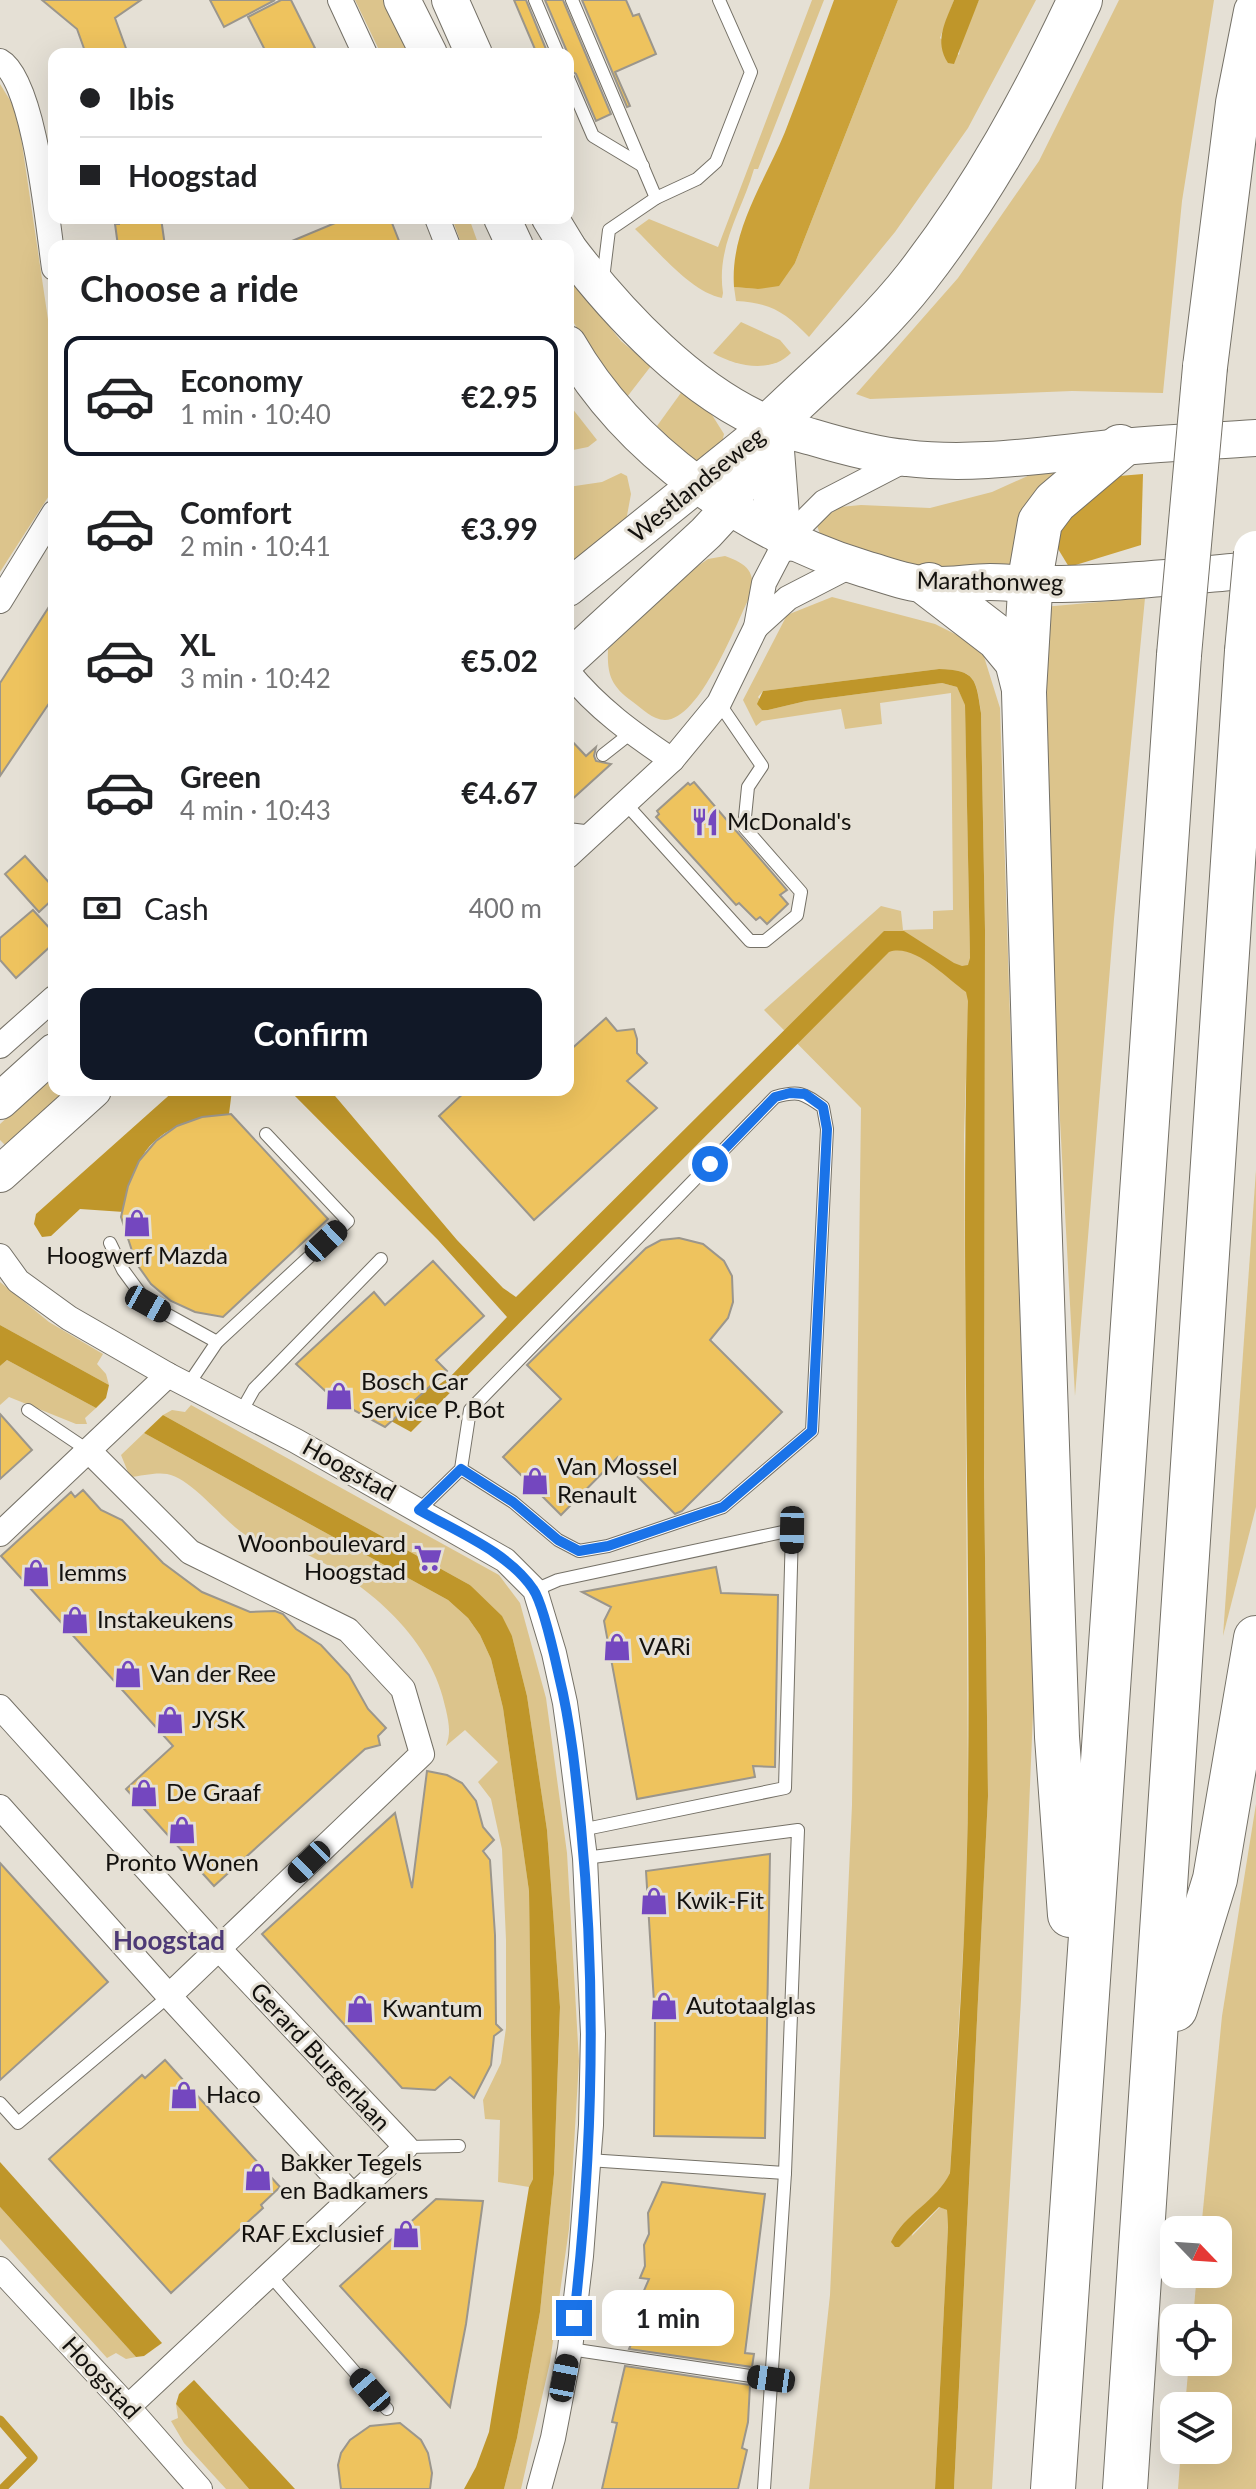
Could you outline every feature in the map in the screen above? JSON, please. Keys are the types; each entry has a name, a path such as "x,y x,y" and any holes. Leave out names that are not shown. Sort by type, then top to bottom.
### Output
{"highway":[{"path":"787,539 777,516 770,425 916,279 1019,125 1080,0"},
{"path":"1053,2489 1179,655 1205,367 1238,103 1256,12"},
{"path":"1081,2081 1057,1737 1024,692 1034,545 1040,522 1055,502 1120,447"},
{"path":"1125,2489 1256,553"},
{"path":"929,585 998,638 1017,661 1024,692"},
{"path":"1154,2076 1215,1879 1256,1638"}],"main road":[{"path":"402,0 426,48"},
{"path":"450,0 471,48"},
{"path":"574,256 601,292 686,372 730,403 770,425 833,444 907,459 1007,458 1256,438"},
{"name":"Marathonweg","path":"574,352 637,434 698,486 787,539 852,565 929,585 1032,584 1256,570"},
{"name":"Westlandseweg","path":"574,583 770,425"},
{"name":"Westlandseweg","path":"574,678 730,507 770,425"},
{"path":"0,1101 48,1057"},
{"path":"0,1174 86,1096"}],"street":[{"path":"340,0 362,48"},
{"path":"0,61 21,89 38,155 50,240"},
{"path":"574,851 672,760 719,703 756,627 764,583 787,539 824,502 907,459"},
{"path":"0,601 48,523"},
{"path":"756,627 788,598 852,565"},
{"path":"574,680 631,733 672,760"},
{"path":"0,1046 48,1003"},
{"name":"Hoogstad","path":"0,1256 18,1281 69,1318 505,1560 535,1590 565,1703 585,1858 593,2034 588,2160 570,2349 553,2438 539,2489"},
{"path":"0,1534 89,1451 178,1380"},
{"path":"89,1451 190,1552 348,1630 403,1689 422,1754 169,1996"},
{"name":"Gerard Burgerlaan","path":"0,1707 219,1949 406,2147 128,2407"},
{"path":"0,1807 353,2196"},
{"name":"Hoogstad","path":"0,2269 200,2489"}],"lane":[{"path":"535,0 555,48"},
{"path":"572,0 656,198"},
{"path":"601,292 609,230 656,198 697,179 716,162 751,72 719,0"},
{"path":"574,92 593,136 643,166"},
{"path":"626,804 750,941 765,941 797,915 801,892 744,827 748,787 762,766 719,703"},
{"path":"603,755 631,733"},
{"path":"574,830 594,833"},
{"path":"419,1510 461,1469 470,1410 775,1097 790,1093 805,1094 823,1107 827,1129 812,1431 723,1507 608,1546 579,1551 558,1540 513,1502 461,1469"},
{"path":"178,1380 348,1221 266,1134"},
{"path":"110,1243 123,1270 148,1304 217,1342"},
{"path":"241,1412 254,1389 381,1259"},
{"path":"28,1410 89,1451"},
{"path":"535,1590 558,1580 792,1530 785,1788 581,1830"},
{"path":"585,1858 798,1830 785,2173 764,2489"},
{"path":"0,2103 18,2123 169,1996"},
{"path":"406,2147 459,2146"},
{"path":"588,2160 785,2173"},
{"path":"270,2275 387,2409"},
{"path":"570,2349 771,2379"}],"shaded area":[{"path":"355,0 387,0 411,48 378,48"},
{"path":"812,0 824,0 758,169 754,169 731,229 723,260 722,298 687,279 635,229 649,219 718,247"},
{"path":"834,0 898,0 795,263 779,286 758,289 734,287 734,266 743,226 785,132"},
{"path":"898,0 954,0 940,38 959,55 961,41 979,0 1036,0 968,128 895,232 809,337 777,310 736,301 734,287 758,289 795,263"},
{"path":"954,0 979,0 954,64 948,63 941,39"},
{"path":"1119,0 1214,0 1182,201 1163,393 1072,391 870,399 856,394 958,278 1039,161"},
{"path":"0,84 13,105 21,137 48,319 48,497 0,572"},
{"path":"454,224 471,224 477,240 460,240"},
{"path":"574,282 621,341 651,366 627,397 574,323"},
{"path":"741,322 780,340 791,353 773,364 753,366 713,353"},
{"path":"683,390 707,407 724,434 722,443 698,462 693,461 657,426"},
{"path":"574,411 597,440 588,447 574,450"},
{"path":"1061,470 1020,572 919,567 863,551 820,534 816,523 840,507 930,508 992,492 1030,475"},
{"path":"621,473 627,476 631,494 626,521 574,570 574,486 602,482"},
{"path":"1143,474 1141,545 1069,567 1052,539 1056,513 1119,476"},
{"path":"725,556 748,570 752,581 750,596 726,648 691,705 678,716 665,720 656,718 615,685 608,666 608,649 692,570 708,559"},
{"path":"832,597 935,624 981,647 1000,708 1012,1079 1026,1295 1037,1618 1021,2000 992,2489 954,2489 988,1796 984,1478 985,930 981,712 972,678 960,672 939,669 763,691 758,697 768,710 806,701 942,683 957,687 965,704 970,958 964,1135 966,1900 950,2173 943,2188 918,2210 912,2236 940,2207 947,2210 935,2489 809,2489 830,2295 852,1805 861,1108 764,1010 881,906 901,911 903,930 933,929 933,911 953,910 951,693 880,703 882,724 845,729 841,709 762,721 756,726 743,700 787,615"},
{"path":"1145,598 1114,919 1075,1396 1047,881 1043,607"},
{"path":"951,670 967,674 972,679 981,713 985,930 984,1478 988,1796 954,2489 935,2489 947,2210 939,2207 899,2247 891,2242 904,2223 937,2192 950,2173 959,2030 968,1793 966,992 919,957 909,952 889,952 411,1432 391,1421 432,1384 437,1389 507,1317 438,1240 295,1096 335,1096 457,1240 503,1288 516,1297 884,931 904,931 954,963 968,965 965,705 957,687 942,683 806,701 768,710 762,710 757,704 763,691"},
{"path":"48,1080 48,1096 65,1096 8,1148 0,1140 0,1124"},
{"path":"168,1096 231,1096 229,1114 189,1122 154,1141 139,1163 124,1212 80,1209 51,1236 42,1237 34,1224 36,1214"},
{"path":"1256,1170 1256,1507 1223,1636"},
{"path":"0,1282 49,1322 103,1354 97,1364 106,1374 109,1385 0,1325"},
{"path":"0,1325 109,1385 106,1398 96,1408 7,1360 0,1366"},
{"path":"7,1360 96,1408 85,1418 87,1424 76,1424 9,1397 0,1405 0,1366"},
{"path":"191,1405 499,1575 520,1603 546,1698 567,1853 579,2061 569,2229 550,2362 521,2489 504,2489 517,2438 540,2312 554,2174 560,2007 547,1830 527,1696 512,1636 470,1585 163,1415 172,1410 185,1412"},
{"path":"163,1415 470,1585 502,1616 512,1636 527,1696 547,1830 560,2007 554,2174 540,2312 517,2438 504,2489 464,2489 489,2432 529,2187 533,2179 529,1891 503,1708 491,1659 468,1618 448,1600 144,1433"},
{"path":"144,1433 448,1600 468,1618 480,1635 491,1659 503,1708 529,1891 533,2179 529,2187 498,2182 500,2120 485,2119 483,2100 501,2063 506,2028 502,1849 491,1799 478,1782 498,1762 465,1730 446,1746 449,1728 446,1710 428,1660 395,1618 354,1582 308,1555 251,1538 176,1477 158,1473 130,1477 121,1455"},
{"path":"1256,1804 1256,2489 1178,2489 1180,2464 1232,2464 1232,2392 1186,2392 1188,2376 1232,2376 1232,2304 1194,2304 1196,2288 1232,2288 1232,2216 1202,2216 1222,2016"},
{"path":"0,2162 162,2343 144,2356 136,2357 0,2207"},
{"path":"0,2207 136,2357 126,2359 116,2353 107,2358 0,2239"},
{"path":"194,2380 295,2489 249,2489 176,2404 179,2394"},
{"path":"176,2404 249,2489 226,2489 184,2443 171,2421 178,2418"}],"building":[{"path":"42,0 141,0 115,18 126,48 84,48 77,29"},
{"path":"210,0 275,0 224,27"},
{"path":"281,0 291,0 315,48 264,48 248,17"},
{"path":"514,0 526,0 546,48 534,48"},
{"path":"545,0 563,0 611,114 596,121 574,73 574,48 565,48"},
{"path":"582,0 626,0 633,16 639,14 656,54 615,72 630,106 627,107"},
{"path":"115,224 162,224 164,240 117,240"},
{"path":"333,224 392,224 399,240 294,240"},
{"path":"48,608 48,705 0,776 0,683"},
{"path":"574,743 586,756 596,747 596,761 611,764 574,798"},
{"path":"694,782 787,890 780,895 788,904 767,924 760,917 756,920 739,903 736,905 656,817 659,814 657,811 688,783"},
{"path":"25,856 48,881 48,904 39,912 5,874"},
{"path":"33,910 48,926 48,949 16,978 0,960 0,938"},
{"path":"606,1018 617,1031 634,1029 637,1053 647,1063 627,1081 657,1108 534,1220 439,1116 461,1096 574,1096 574,1047"},
{"path":"231,1114 328,1219 223,1317 195,1312 171,1301 151,1284 136,1263 121,1217 128,1186 139,1161 156,1141 177,1126 202,1117"},
{"path":"679,1238 703,1244 724,1261 732,1276 733,1302 728,1318 710,1340 782,1412 682,1511 675,1514 618,1457 561,1515 503,1457 561,1399 527,1365 646,1248 661,1240"},
{"path":"433,1261 484,1316 436,1360 447,1371 385,1427 335,1400 296,1364 374,1292 385,1305"},
{"path":"0,1414 32,1450 0,1479"},
{"path":"83,1490 101,1510 122,1520 163,1563 202,1592 250,1612 275,1611 283,1614 296,1629 321,1645 349,1675 368,1709 386,1728 378,1736 380,1745 365,1749 214,1886 126,1789 173,1746 1,1556 71,1492 75,1497"},
{"path":"716,1567 721,1593 778,1595 775,1767 753,1766 755,1777 637,1799 604,1621 611,1607 582,1592"},
{"path":"427,1771 447,1775 462,1783 476,1801 483,1827 494,1840 483,1851 490,1860 496,2024 502,2030 494,2036 491,2065 474,2098 450,2077 435,2090 402,2088 262,1934 395,1813 412,1888"},
{"path":"770,1854 765,2138 654,2136 655,2019 646,1871"},
{"path":"0,1863 108,1982 0,2080"},
{"path":"165,2060 280,2187 261,2205 263,2208 171,2293 49,2159 142,2075 145,2078"},
{"path":"662,2182 765,2194 745,2353 754,2354 752,2367 629,2349 640,2324 636,2309 649,2279 640,2278 645,2266 644,2245 649,2234 648,2213"},
{"path":"436,2199 483,2201 466,2324 450,2407 340,2286"},
{"path":"625,2366 750,2385 748,2422 742,2448 747,2450 738,2489 602,2489 617,2423 612,2422"},
{"path":"400,2423 421,2440 428,2453 432,2473 430,2489 341,2489 338,2465 341,2453 350,2440 370,2426"}],"waterway":[{"path":"0,2420 33,2458 2,2489"}],"place":[{"name":"McDonald's","path":"705,822"},
{"name":"Hoogwerf Mazda","path":"137,1223"},
{"name":"Bosch Car Service P. Bot","path":"339,1396"},
{"name":"Van Mossel Renault","path":"535,1481"},
{"name":"Woonboulevard Hoogstad","path":"428,1558"},
{"name":"Iemms","path":"36,1573"},
{"name":"Instakeukens","path":"75,1620"},
{"name":"VARi","path":"617,1647"},
{"name":"Van der Ree","path":"128,1674"},
{"name":"JYSK","path":"170,1720"},
{"name":"De Graaf","path":"144,1793"},
{"name":"Pronto Wonen","path":"182,1830"},
{"name":"Kwik-Fit","path":"654,1901"},
{"name":"Autotaalglas","path":"664,2006"},
{"name":"Kwantum","path":"360,2009"},
{"name":"Haco","path":"184,2095"},
{"name":"Bakker Tegels en Badkamers","path":"258,2177"},
{"name":"RAF Exclusief","path":"406,2234"}],"district":[{"name":"Hoogstad","path":"169,1941"}],"route":[{"path":"574,2318 591,2125 593,2034 585,1858 565,1703 535,1590 505,1560 419,1510 461,1469 513,1502 558,1540 579,1551 608,1546 723,1507 812,1431 827,1129 823,1107 805,1094 790,1093 775,1097 710,1164"}]}
